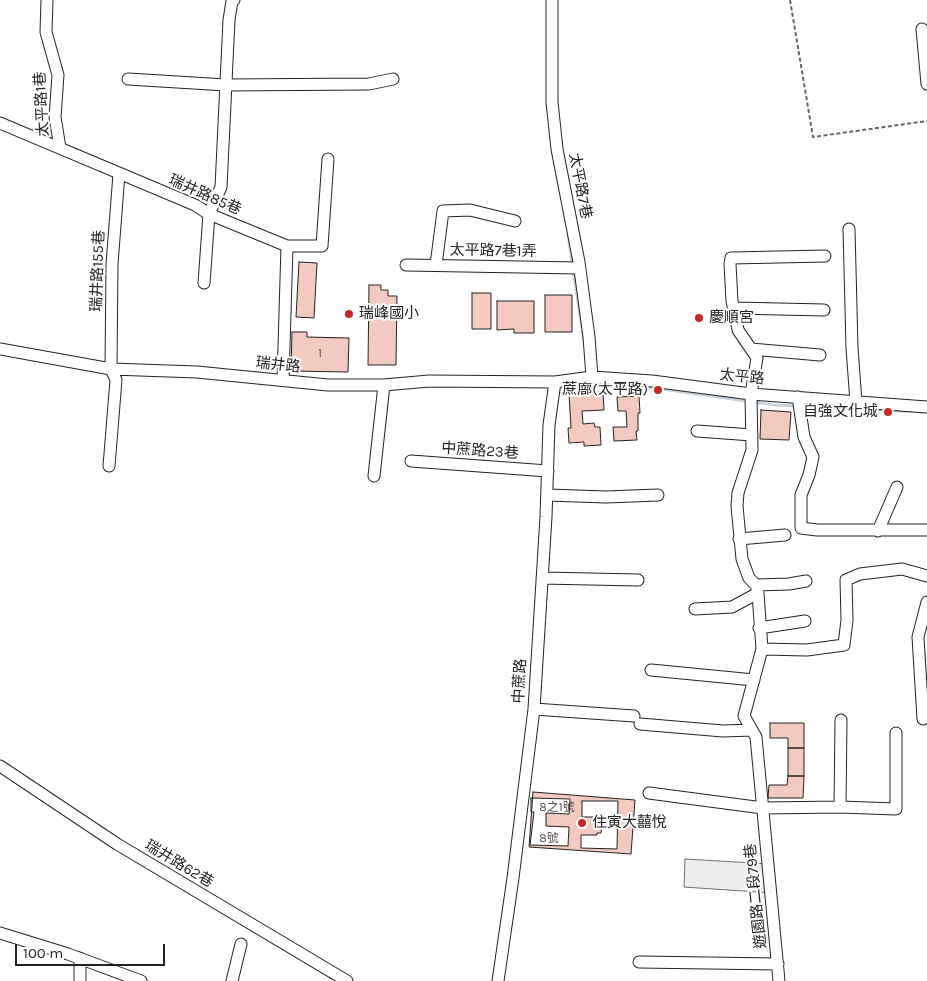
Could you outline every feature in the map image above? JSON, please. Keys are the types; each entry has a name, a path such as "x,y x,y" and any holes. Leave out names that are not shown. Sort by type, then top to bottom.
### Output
{"street":[{"name":"太平路1巷","path":"47,0 46,32 58,75 55,117 60,148"},
{"path":"204,283 209,214 221,187 229,20 232,1 234,0"},
{"name":"太平路7巷","path":"552,0 552,102 557,150 590,337 592,377"},
{"path":"922,29 927,84"},
{"path":"128,79 226,85 370,84 393,79"},
{"name":"瑞井路85巷","path":"0,123 287,246 322,246 328,159"},
{"name":"瑞井路155巷","path":"109,466 116,380 111,369 112,264 119,174"},
{"path":"436,265 443,211 470,210 515,221"},
{"path":"849,230 852,348 856,402"},
{"path":"283,380 287,246"},
{"path":"825,256 731,258 730,264 738,330 757,358 751,394 752,450 738,493 739,539 742,559 749,578 757,589 762,649 807,650 844,645 846,580 860,574 902,570 927,576"},
{"name":"太平路7巷1弄","path":"406,265 579,268"},
{"path":"734,308 824,310"},
{"name":"瑞井路","path":"0,349 111,369 197,372 328,385 384,385 428,380 555,382"},
{"path":"751,349 820,355"},
{"name":"太平路","path":"555,382 592,377 652,380 751,394 927,408"},
{"name":"中蔗路","path":"498,981 534,709 547,495 549,424 555,382"},
{"path":"374,476 384,385"},
{"path":"798,397 804,437 812,457 810,475 802,496 801,528 878,531 927,530"},
{"path":"697,431 752,435"},
{"name":"中蔗路23巷","path":"411,461 548,471"},
{"path":"878,531 897,488"},
{"path":"547,495 658,495"},
{"path":"739,539 785,535"},
{"path":"542,578 638,580"},
{"path":"695,609 732,608 757,589 806,581"},
{"path":"923,719 922,637 927,602"},
{"path":"759,628 805,621"},
{"name":"遊園路二段79巷","path":"762,649 744,716 756,737 779,981"},
{"path":"651,670 754,680"},
{"path":"534,709 723,731 752,730"},
{"path":"840,807 841,720"},
{"path":"648,793 763,808 840,807 896,809 896,733"},
{"name":"瑞井路62巷","path":"0,766 117,844 346,981"},
{"path":"0,933 80,958 141,981"},
{"path":"232,981 240,944"},
{"path":"80,958 80,981"},
{"path":"640,962 778,964"}],"path":[{"path":"790,0 813,137 927,121"}],"shaded area":[{"path":"685,859 770,864 772,893 684,887"}],"building":[{"path":"299,262 317,263 314,318 296,317"},
{"path":"369,285 381,285 381,290 388,290 388,296 397,296 396,365 368,365"},
{"path":"472,293 491,293 491,329 472,329"},
{"path":"545,295 572,295 572,332 545,332"},
{"path":"497,301 534,301 534,333 514,333 514,329 497,330"},
{"path":"292,332 307,332 307,337 349,338 348,372 291,371"},
{"path":"603,392 604,410 582,411 583,424 594,423 595,427 600,427 601,445 584,446 584,442 569,443 568,428 571,428 569,394"},
{"path":"639,396 640,413 638,413 638,431 636,431 637,440 614,441 613,427 627,427 626,411 618,411 617,397"},
{"path":"761,410 791,412 789,440 760,439"},
{"path":"770,723 804,723 804,748 788,748 788,738 770,738"},
{"path":"788,748 804,748 804,776 788,776"},
{"path":"788,776 804,776 803,798 768,798 769,785 787,785"},
{"name":"住寅大囍悅","path":"533,792 635,800 631,854 529,847"},
{"path":"531,798 570,799 569,814 546,813 546,826 569,827 568,846 530,845 534,812 531,812"},
{"path":"582,801 618,801 617,849 581,848 581,835 597,835 597,833 601,833 602,821 597,821 597,817 582,817"}],"waterway":[{"path":"568,233 572,264"},
{"path":"573,270 584,341"},
{"path":"634,385 774,405 797,406"},
{"path":"803,407 924,412"}],"place":[{"name":"瑞峰國小","path":"349,314"},
{"name":"慶順宮","path":"699,318"},
{"name":"蔗廍(太平路)","path":"658,390"},
{"name":"自強文化城","path":"888,412"},
{"name":"住寅大囍悅","path":"582,823"}]}
